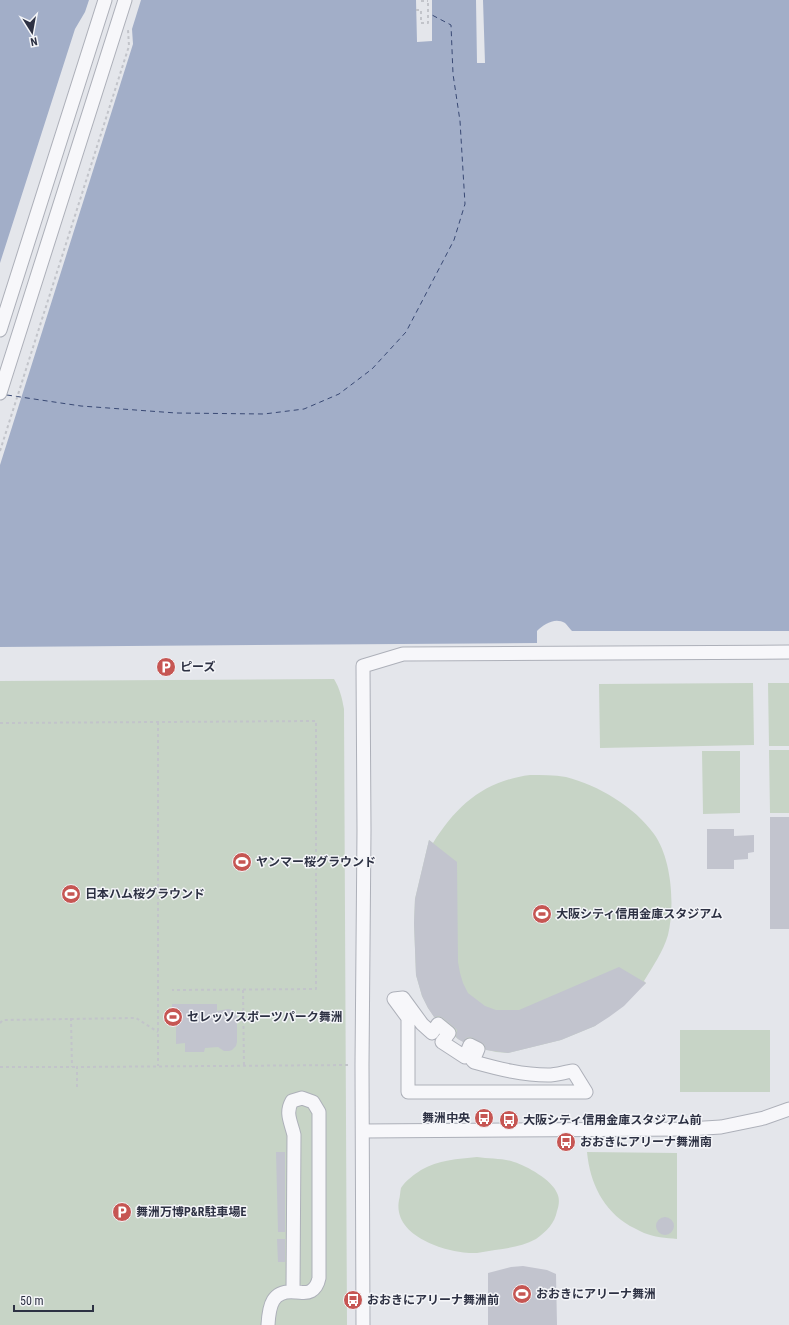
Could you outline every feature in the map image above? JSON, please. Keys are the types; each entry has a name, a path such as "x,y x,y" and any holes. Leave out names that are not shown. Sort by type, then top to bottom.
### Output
{"street":[{"path":"0,330 105,0"},
{"path":"0,393 125,0"},
{"path":"363,1325 363,666 403,654 789,652"},
{"path":"403,998 422,1024 432,1032 438,1024 449,1033 442,1042 465,1057 470,1045 478,1049 473,1061 500,1069 529,1074 550,1075 573,1071 586,1092 408,1092 408,1018 394,999 403,998"},
{"path":"268,1325 270,1307 277,1295 284,1292 306,1293 311,1291 316,1288 319,1278 319,1112 313,1102 302,1098 292,1101 288,1111 288,1118 294,1135 293,1292"},
{"path":"363,1131 721,1127 764,1118 789,1109"}],"path":[{"path":"416,10 421,10 421,23 424,21 428,23 428,1 421,1"},
{"path":"0,451 129,46 128,30 130,23"},
{"path":"0,723 316,721 316,989 172,990"},
{"path":"158,722 158,1066"},
{"path":"243,990 244,1066"},
{"path":"71,1018 72,1067"},
{"path":"0,1023 3,1020 136,1018 158,1032"},
{"path":"0,1067 362,1065"},
{"path":"77,1067 77,1087"}],"green space":[{"name":"セレッソスポーツパーク舞洲","path":"334,679 338,686 344,709 347,1325 0,1325 0,681"},
{"path":"753,683 754,745 600,748 599,684"},
{"path":"768,683 789,683 789,746 769,746"},
{"path":"769,750 789,750 789,813 770,813"},
{"path":"702,751 740,751 740,813 703,814"},
{"name":"大阪シティ信用金庫スタジアム","path":"530,775 552,775 566,777 591,785 615,798 646,824 660,844 665,856 670,883 670,923 666,941 658,959 644,981 646,983 595,1026 561,1040 508,1053 496,1052 472,1046 458,1039 440,1025 428,1008 422,996 416,975 414,923 415,899 429,840 433,843 442,829 462,806 485,789 514,778"},
{"path":"680,1030 770,1030 770,1092 680,1092"},
{"path":"587,1152 677,1153 677,1239 644,1233 630,1226 612,1212 605,1204 595,1185 591,1174"},
{"path":"477,1157 505,1160 519,1164 532,1170 550,1183 557,1193 559,1202 556,1215 550,1227 536,1239 526,1243 477,1253 465,1253 438,1246 425,1241 413,1233 404,1224 399,1213 399,1200 403,1185 421,1170 434,1164 448,1160"}],"water":[{"path":"0,0 789,0 789,631 572,631 565,623 561,621 554,621 546,624 537,631 537,643 0,647"}],"pier":[{"path":"89,0 141,0 132,29 133,44 0,465 0,263 75,29 85,12"},
{"path":"416,0 432,0 432,41 417,42"},
{"path":"476,0 483,0 485,63 477,63"}],"building":[{"path":"770,817 789,817 789,929 770,929"},
{"path":"707,829 734,829 734,836 754,835 754,852 748,853 748,859 734,860 734,869 707,869"},
{"path":"429,840 457,862 458,962 460,973 468,993 485,1006 496,1010 519,1010 619,967 646,983 624,1006 609,1017 595,1026 561,1040 508,1053 486,1050 484,1044 470,1037 466,1038 463,1042 458,1039 456,1037 457,1030 443,1018 439,1016 434,1017 428,1008 422,996 416,975 414,923 415,899"},
{"path":"172,1004 217,1004 217,1011 228,1009 233,1010 237,1015 236,1046 229,1051 224,1051 218,1047 205,1048 204,1052 185,1052 185,1043 176,1044 176,1023 172,1024"},
{"path":"276,1152 285,1152 285,1232 278,1232"},
{"path":"665,1217 671,1220 674,1226 671,1232 665,1235 659,1232 656,1226 659,1220"},
{"path":"277,1239 285,1239 285,1262 278,1262"},
{"name":"おおきにアリーナ舞洲","path":"523,1266 547,1270 556,1274 557,1325 488,1325 488,1273 511,1267"}],"ferry route":[{"path":"7,395 81,406 176,413 264,414 304,409 339,394 372,369 406,332 454,240 465,204 460,121 453,74 451,25 432,15"}],"place":[{"name":"ピーズ","path":"166,667"},
{"name":"ヤンマー桜グラウンド","path":"242,862"},
{"name":"日本ハム桜グラウンド","path":"71,894"},
{"name":"大阪シティ信用金庫スタジアム","path":"542,914"},
{"name":"セレッソスポーツパーク舞洲","path":"173,1017"},
{"name":"舞洲中央","path":"484,1118"},
{"name":"大阪シティ信用金庫スタジアム前","path":"509,1120"},
{"name":"おおきにアリーナ舞洲南","path":"566,1142"},
{"name":"舞洲万博P&R駐車場E","path":"122,1212"},
{"name":"おおきにアリーナ舞洲","path":"522,1294"},
{"name":"おおきにアリーナ舞洲前","path":"353,1300"}]}
